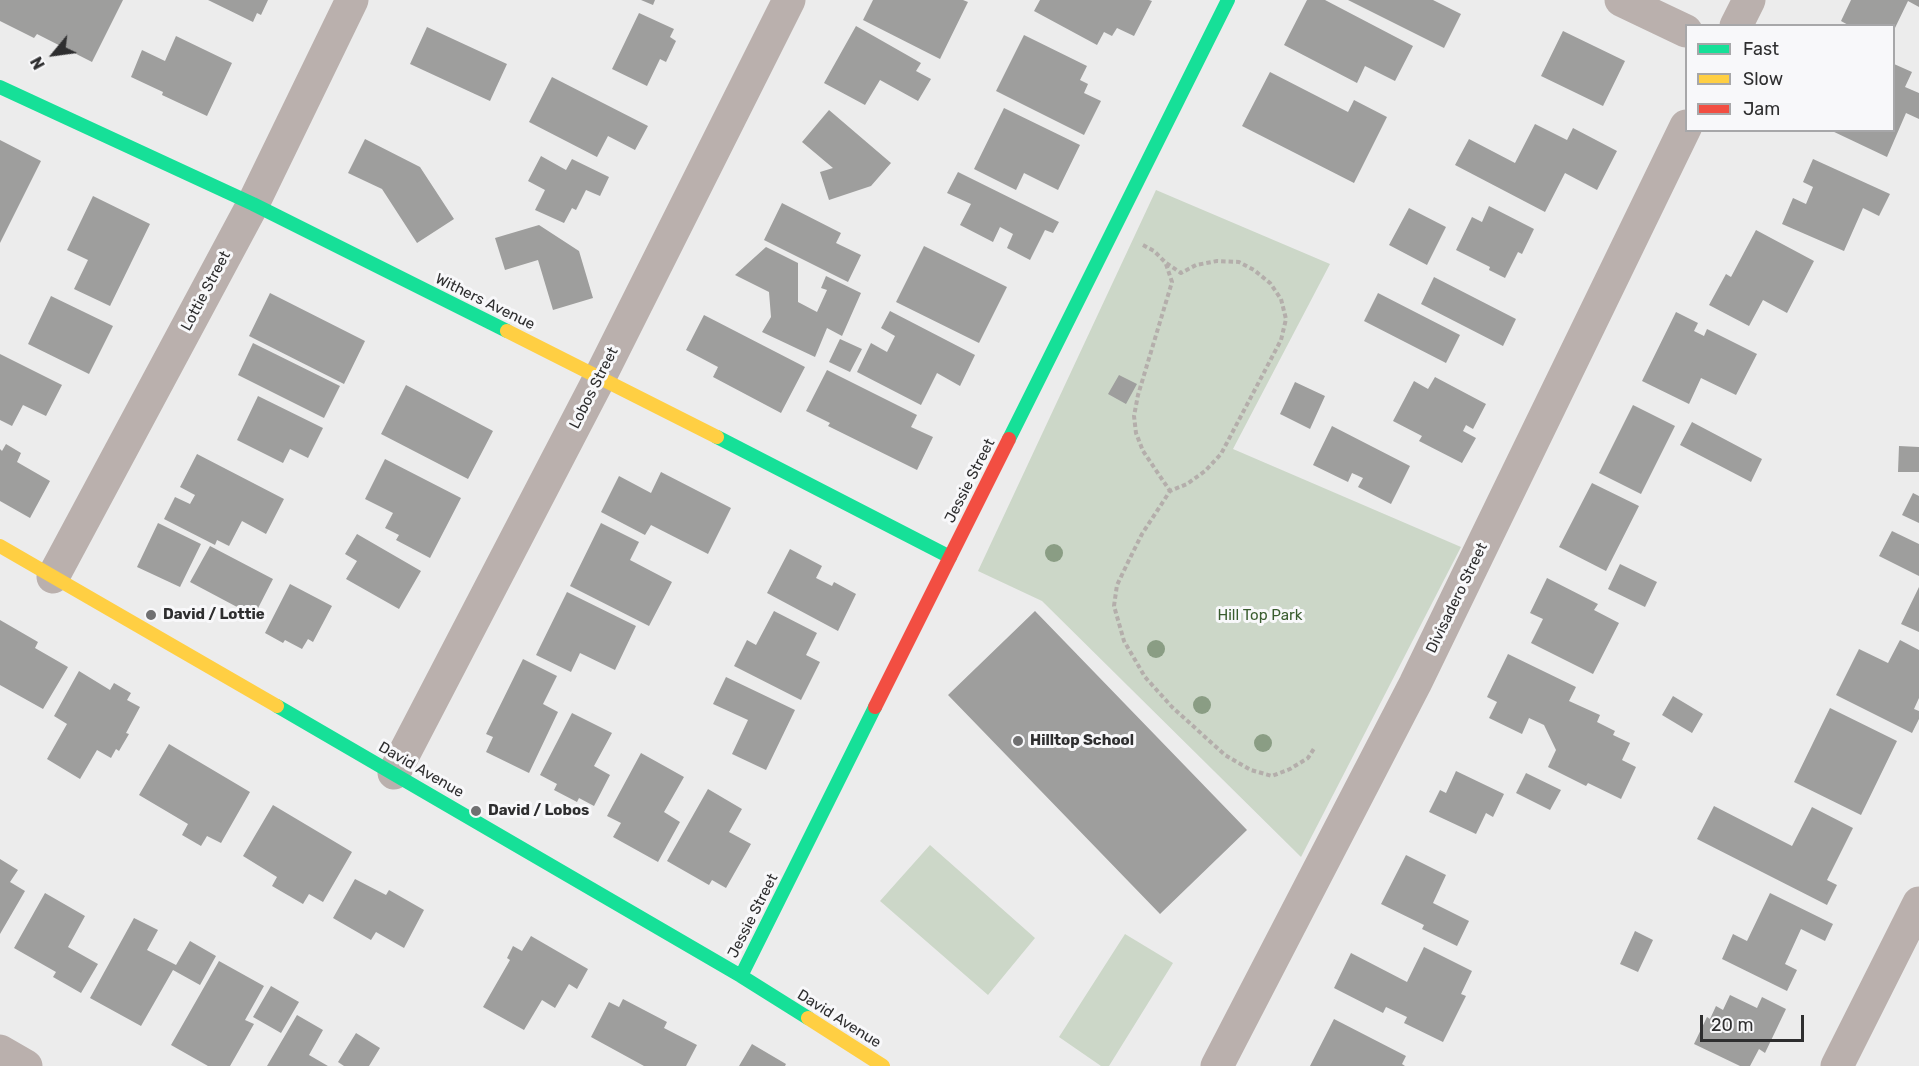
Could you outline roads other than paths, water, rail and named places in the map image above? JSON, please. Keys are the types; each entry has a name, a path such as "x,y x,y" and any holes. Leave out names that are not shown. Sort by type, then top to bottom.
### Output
{"street":[{"name":"Lottie Street","path":"53,577 253,204 352,0"},
{"name":"Lobos Street","path":"394,773 600,377 789,0"},
{"name":"Jessie Street","path":"741,976 1228,0"},
{"path":"1621,0 1685,31"},
{"path":"1737,24 1749,0"},
{"name":"Withers Avenue","path":"0,87 253,204 600,377 950,557"},
{"name":"Divisadero Street","path":"1217,1066 1415,684 1685,128"},
{"name":"David Avenue","path":"0,546 741,976 883,1066"},
{"path":"1837,1066 1919,903"}],"place":[{"name":"David / Lottie","path":"151,615"},
{"name":"Hilltop School","path":"1018,741"},
{"name":"David / Lobos","path":"476,811"}],"park label":[{"name":"Hill Top Park","path":"1260,616"}]}
